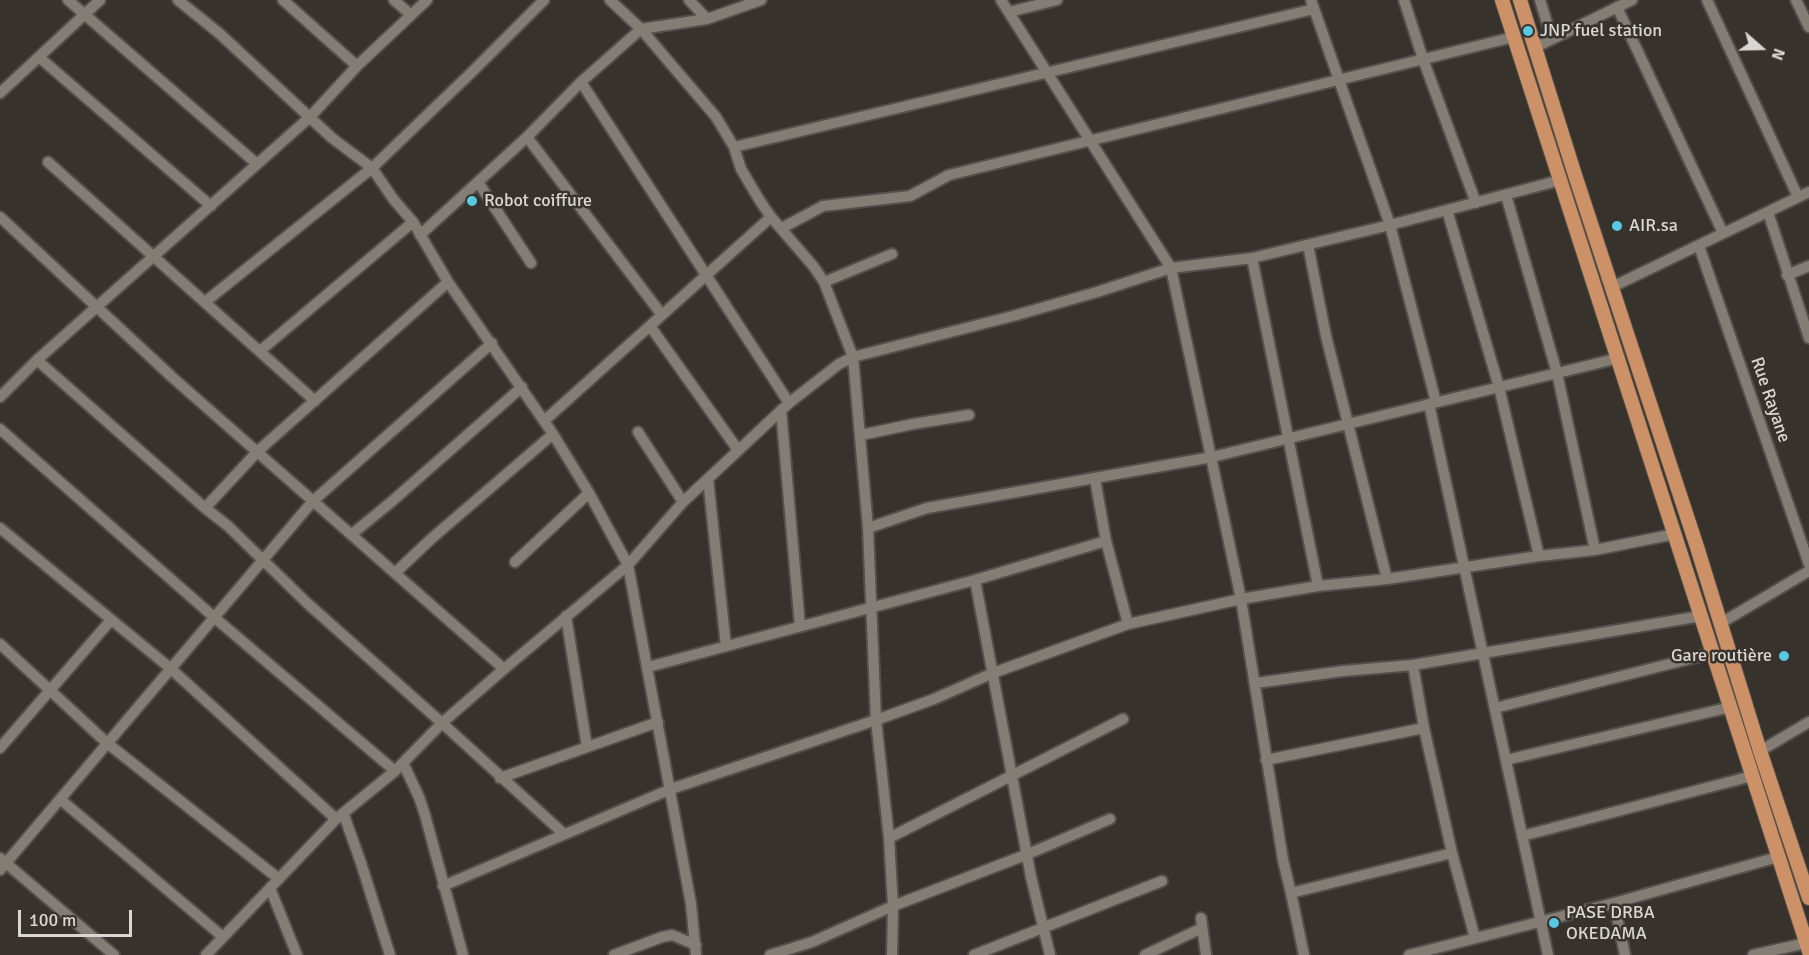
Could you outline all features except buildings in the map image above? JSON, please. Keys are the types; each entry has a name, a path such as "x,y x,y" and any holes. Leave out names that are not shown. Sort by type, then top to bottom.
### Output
{"main road":[{"path":"1502,0 1808,947"},
{"path":"1520,0 1721,623 1760,751 1804,866 1809,898"}],"street":[{"path":"68,0 257,164"},
{"path":"0,93 100,0"},
{"path":"178,0 220,34 333,138 372,168 412,222 448,282 522,387 589,493 628,565 671,789 691,904 696,950"},
{"path":"283,0 357,66"},
{"path":"394,0 411,15"},
{"path":"0,397 37,360 310,117 357,66 427,0"},
{"path":"205,302 372,168 544,0"},
{"path":"610,0 641,29 716,117 734,147 741,169 771,217 824,282 853,357 868,528 876,720 889,838 893,906 892,955"},
{"path":"689,0 707,19"},
{"path":"420,235 527,137 581,82 641,29 707,19 760,0"},
{"path":"1001,0 1049,72 1171,268 1241,599 1283,860 1304,955"},
{"path":"1009,12 1057,0"},
{"path":"1404,0 1423,59 1476,203"},
{"path":"1539,0 1552,39"},
{"path":"1536,47 1632,0"},
{"path":"1707,0 1798,197"},
{"path":"1796,0 1809,27"},
{"path":"734,147 1049,72 1313,5 1390,225 1433,403 1464,567 1548,955"},
{"path":"1617,7 1723,233"},
{"path":"782,228 823,206 910,196 949,175 1090,139 1190,118 1514,37"},
{"path":"39,57 210,206"},
{"path":"581,82 706,276 785,407 800,626"},
{"path":"527,137 662,315"},
{"path":"48,162 315,401"},
{"path":"207,954 340,817 399,767 442,723 628,565 683,502 785,407 824,375 853,357 1034,310 1171,268 1252,258 1561,180"},
{"path":"478,182 531,263"},
{"path":"1612,287 1809,192"},
{"path":"1506,195 1557,373 1595,550"},
{"path":"1448,210 1499,387 1539,556"},
{"path":"1768,212 1808,335"},
{"path":"0,217 172,377 504,669"},
{"path":"544,421 771,217"},
{"path":"260,351 412,222"},
{"path":"1308,244 1326,336 1387,579"},
{"name":"Rue Rayane","path":"1699,246 1809,564"},
{"path":"824,282 892,254"},
{"path":"1252,258 1318,586"},
{"path":"1787,275 1809,266"},
{"path":"205,508 258,451 448,282"},
{"path":"650,326 738,450"},
{"path":"114,955 2,864 60,800 313,501 492,343"},
{"path":"868,528 927,508 1212,457 1619,358"},
{"path":"37,360 244,540 261,560 564,834"},
{"path":"352,534 522,387"},
{"path":"861,435 969,415"},
{"path":"0,429 215,618 399,767 419,797 462,955"},
{"path":"638,432 683,502"},
{"path":"395,573 430,539 553,434"},
{"path":"708,479 726,646"},
{"path":"1095,479 1106,541 1128,624"},
{"path":"515,562 589,493"},
{"path":"0,528 170,668 340,817 365,874 390,955"},
{"path":"442,886 671,789 876,720 934,699 993,673 1128,624 1241,599 1318,586 1387,579 1595,550 1675,534"},
{"path":"648,667 975,579 1106,541"},
{"path":"1721,623 1809,571"},
{"path":"975,579 1028,854 1050,955"},
{"path":"566,616 587,747"},
{"path":"1256,683 1342,670 1413,665 1701,616"},
{"path":"0,747 111,620"},
{"path":"0,644 107,743 279,879"},
{"path":"1495,708 1713,653"},
{"path":"1413,665 1424,728 1452,853 1475,938"},
{"path":"1506,760 1731,707"},
{"path":"889,838 1013,777 1123,719"},
{"path":"500,777 658,722"},
{"path":"1760,751 1809,722"},
{"path":"1266,760 1424,728"},
{"path":"1522,836 1752,776"},
{"path":"60,800 223,937"},
{"path":"770,955 812,942 893,906 1028,854 1110,819"},
{"path":"1292,893 1452,853"},
{"path":"1409,955 1614,903 1778,857"},
{"path":"974,955 1161,881"},
{"path":"270,888 297,955"},
{"path":"1614,903 1625,955"},
{"path":"1145,955 1201,923 1206,955"},
{"path":"615,955 672,935 696,950"},
{"path":"812,942 812,955"},
{"path":"1753,955 1808,947"}],"place":[{"name":"JNP fuel station","path":"1528,31"},
{"name":"Robot coiffure","path":"472,201"},
{"name":"AIR.sa","path":"1617,226"},
{"name":"Gare routière","path":"1784,656"},
{"name":"PASE DRBA OKEDAMA","path":"1554,923"}]}
